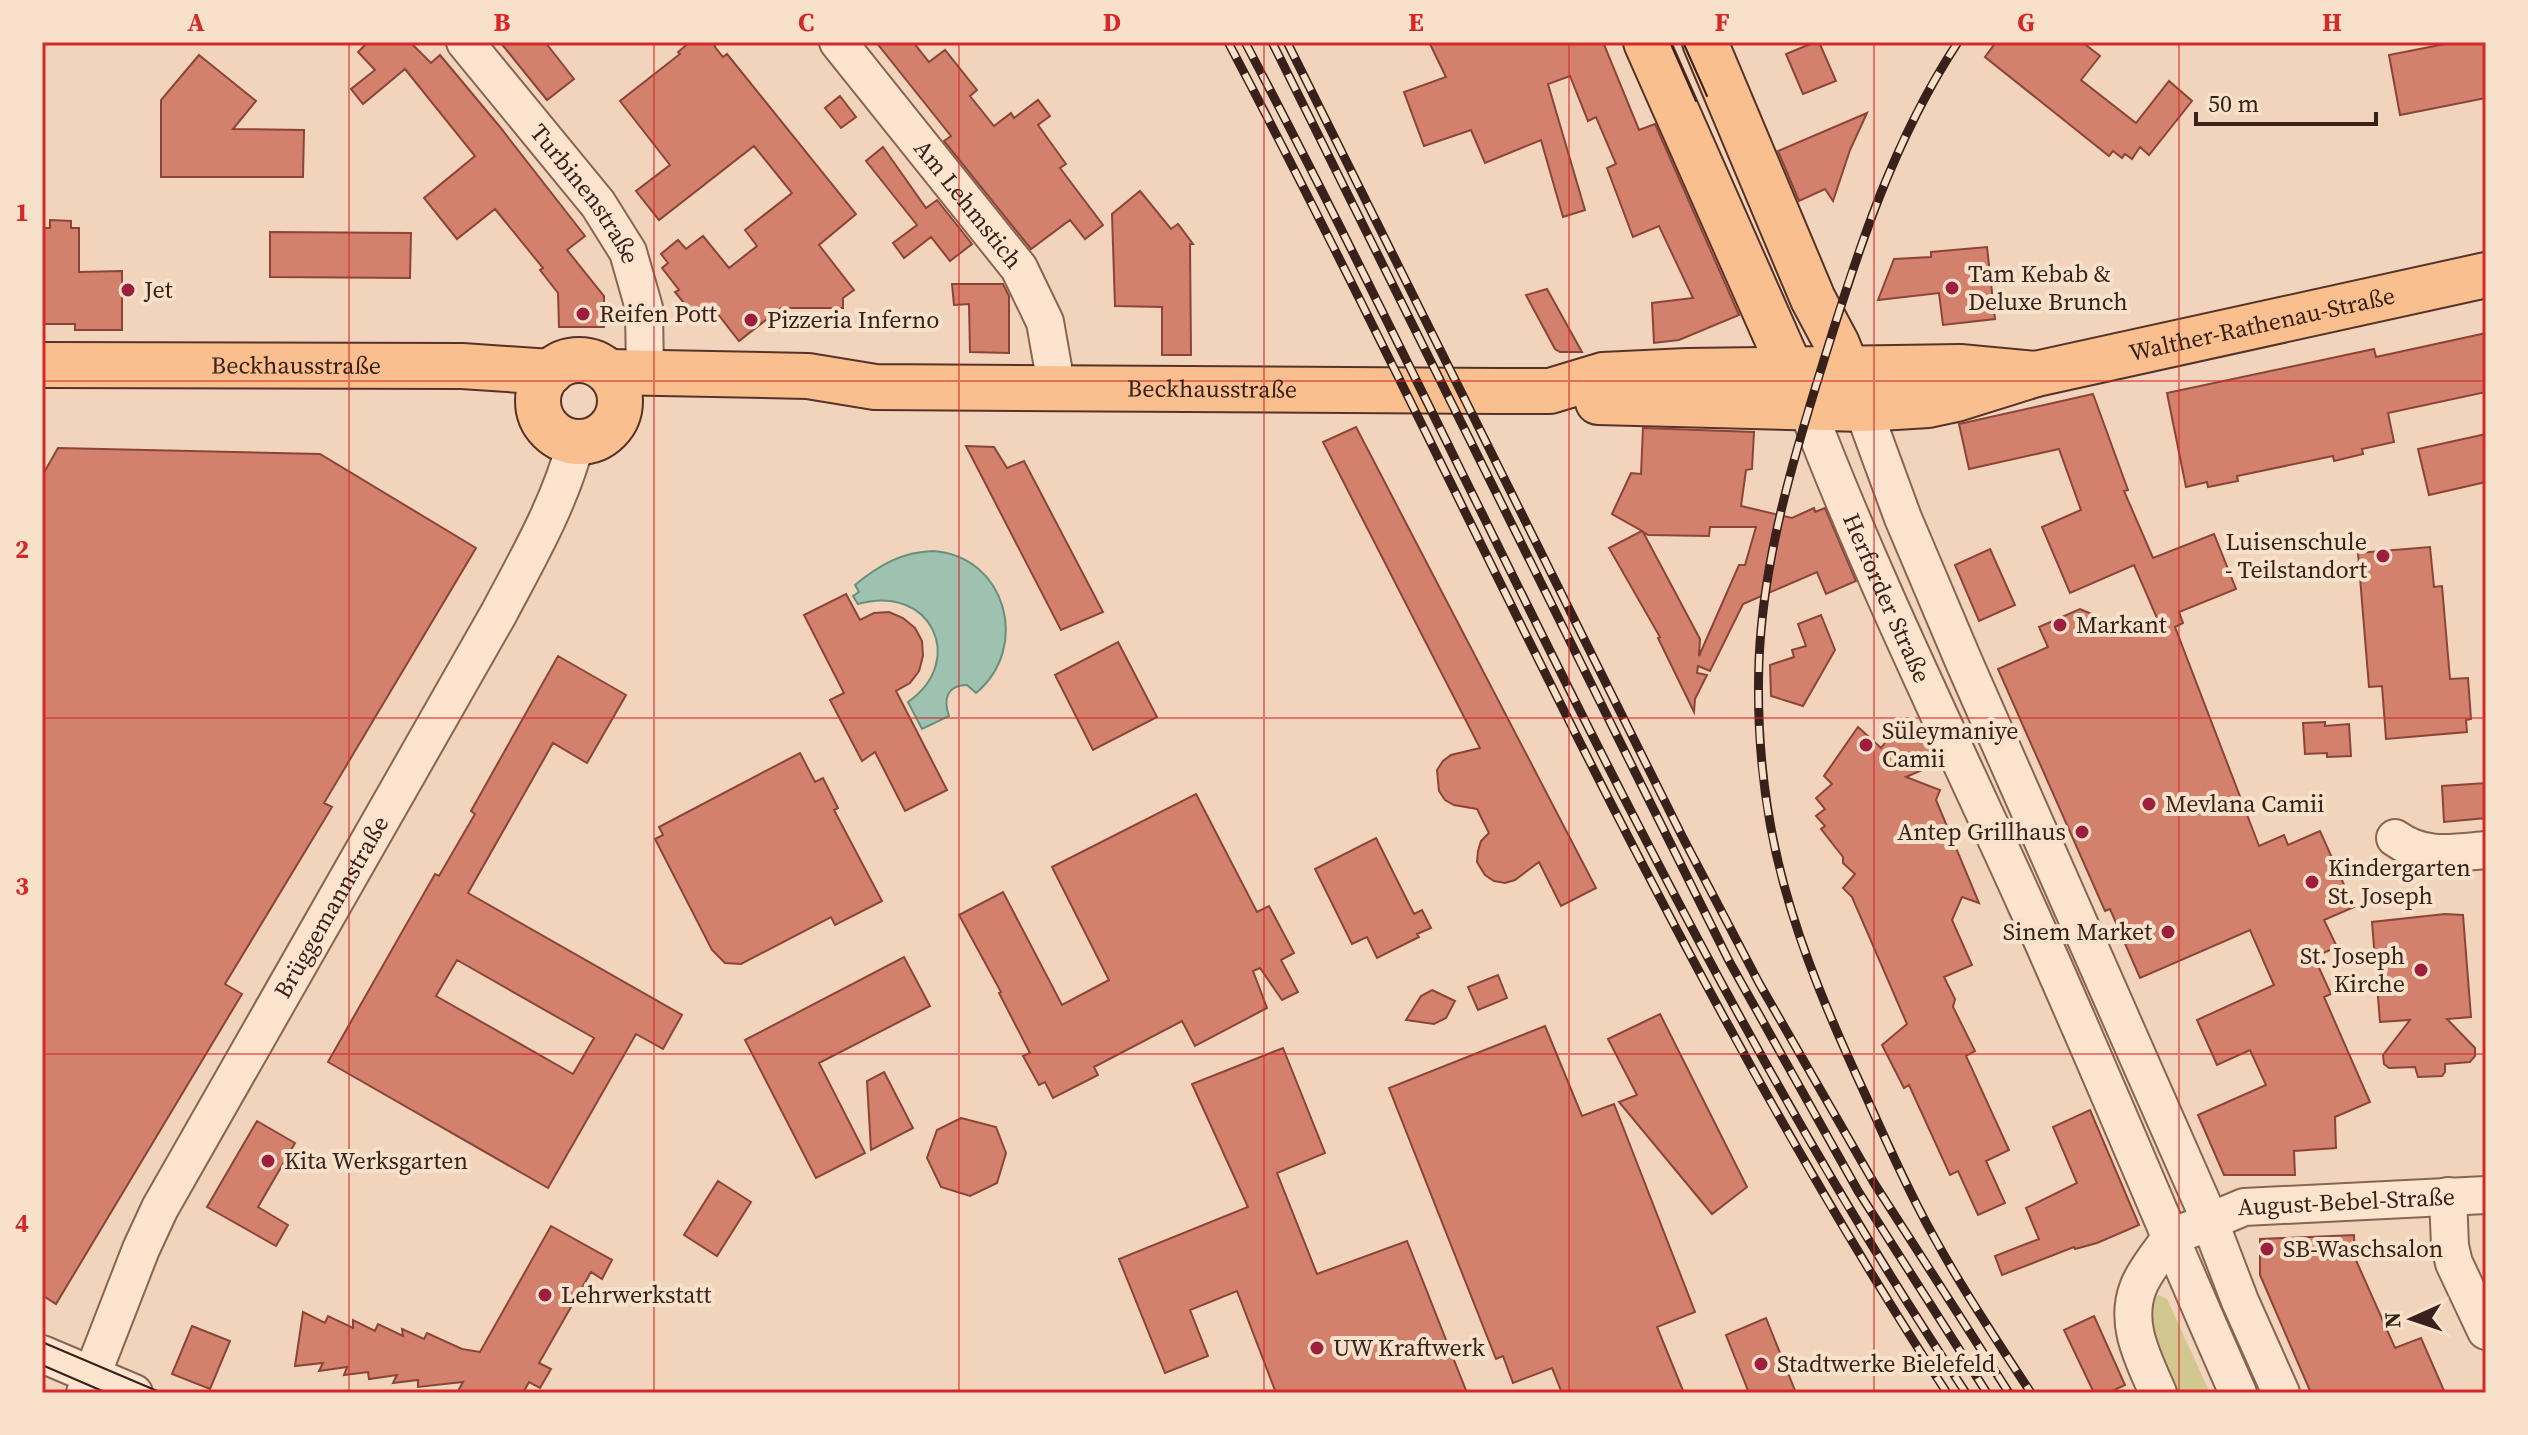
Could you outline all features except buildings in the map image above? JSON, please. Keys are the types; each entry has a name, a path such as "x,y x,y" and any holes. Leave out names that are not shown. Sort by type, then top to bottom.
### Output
{"main road":[{"name":"Herforder Straße","path":"1646,42 1800,390"},
{"name":"Herforder Straße","path":"1705,42 1813,299 1855,390"},
{"name":"Walther-Rathenau-Straße","path":"1800,390 1855,390 1905,408 1956,399 2036,374 2486,275"},
{"path":"568,362 594,362 625,383 618,416 602,436 590,441 576,442 552,432 541,416 545,388 568,362"},
{"name":"Beckhausstraße","path":"42,365 462,366 545,388"},
{"name":"Beckhausstraße","path":"625,383 808,376 875,387 1550,391 1581,401 1800,390"},
{"name":"Beckhausstraße","path":"42,388 478,389 509,392 545,388"}],"street":[{"name":"Turbinenstraße","path":"465,42 598,204 628,252 644,308 625,383"},
{"name":"Am Lehmstich","path":"838,42 1019,268 1045,322 1053,367 1053,388"},
{"name":"Herforder Straße","path":"1800,390 1874,567 2042,941 2238,1393"},
{"name":"Herforder Straße","path":"1855,390 1929,581 2102,974 2281,1393"},
{"name":"Brüggemannstraße","path":"89,1385 160,1208 499,613 552,514 576,442"},
{"path":"2395,838 2423,853 2486,850"},
{"path":"2042,941 2061,951 2079,976 2087,979 2102,974"},
{"name":"August-Bebel-Straße","path":"2209,1221 2244,1207 2486,1195"},
{"path":"2448,1196 2450,1246 2454,1263 2486,1331"},
{"path":"2158,1393 2136,1340 2133,1324 2138,1287 2169,1239 2209,1221"},
{"path":"42,1354 89,1385 134,1393"}],"shaded area":[{"path":"933,551 958,557 978,569 993,586 1002,607 1006,629 1003,652 993,674 976,693 967,685 951,690 946,704 949,716 922,729 908,702 926,685 936,666 938,647 932,629 921,615 905,605 883,600 858,604 853,596 859,592 855,585 873,571 901,557"},
{"path":"2159,1295 2167,1299 2210,1393 2168,1393 2146,1324 2153,1298"}],"tram line":[{"path":"1670,42 1696,101"},
{"path":"1683,42 1707,96"},
{"path":"42,1342 162,1393"},
{"path":"42,1365 107,1393"}],"railway":[{"path":"1228,42 1659,896 1750,1065 1845,1231 1947,1393"},
{"path":"1245,42 1676,898 1767,1066 1863,1231 1966,1393"},
{"path":"1272,42 1729,961 1858,1191 1987,1393"},
{"path":"1287,42 1682,836 1759,983 1874,1183 2009,1393"},
{"path":"1958,42 1914,118 1879,197 1801,436 1781,510 1766,585 1759,661 1759,722 1763,779 1772,833 1784,885 1818,987 1918,1207 1958,1278 2031,1393"}],"place":[{"name":"Tam Kebab & Deluxe Brunch","path":"1952,288"},
{"name":"Jet","path":"128,290"},
{"name":"Reifen Pott","path":"583,314"},
{"name":"Pizzeria Inferno","path":"751,320"},
{"name":"Luisenschule - Teilstandort","path":"2383,556"},
{"name":"Markant","path":"2060,625"},
{"name":"Süleymaniye Camii","path":"1866,745"},
{"name":"Mevlana Camii","path":"2149,804"},
{"name":"Antep Grillhaus","path":"2082,832"},
{"name":"Kindergarten St. Joseph","path":"2312,882"},
{"name":"Sinem Market","path":"2168,932"},
{"name":"St. Joseph Kirche","path":"2421,970"},
{"name":"Kita Werksgarten","path":"268,1161"},
{"name":"SB-Waschsalon","path":"2267,1249"},
{"name":"Lehrwerkstatt","path":"545,1295"},
{"name":"UW Kraftwerk","path":"1317,1348"},
{"name":"Stadtwerke Bielefeld","path":"1761,1364"}]}
